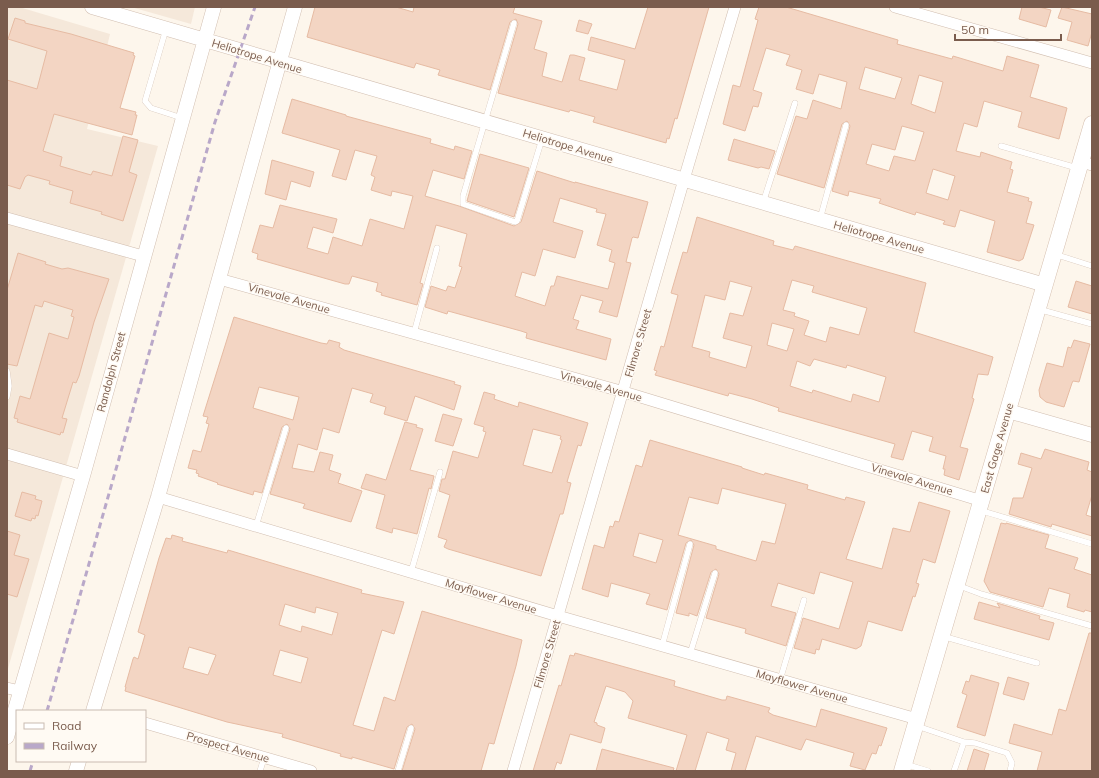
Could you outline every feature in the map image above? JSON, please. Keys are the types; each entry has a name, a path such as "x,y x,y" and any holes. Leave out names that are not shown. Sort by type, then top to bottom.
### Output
{"main road":[{"name":"East Gage Avenue","path":"903,767 1054,254 1084,165 1092,124"}],"street":[{"name":"Heliotrope Avenue","path":"92,7 240,49 279,63 542,138 683,181 1045,286"},
{"name":"Randolph Street","path":"7,737 14,690 83,476 143,256 214,7"},
{"path":"97,710 295,7"},
{"name":"Filmore Street","path":"513,771 624,392 683,181 735,7"},
{"path":"895,7 1092,63"},
{"path":"7,218 143,256"},
{"name":"Vinevale Avenue","path":"219,279 624,392 980,505"},
{"path":"1008,410 1092,435"},
{"path":"7,454 83,476"},
{"name":"Mayflower Avenue","path":"158,497 558,616 780,680 916,722"},
{"name":"Prospect Avenue","path":"146,723 311,771"}],"lane":[{"path":"514,23 463,196 463,204 515,222 519,216 542,138"},
{"path":"166,28 145,101 151,108 182,118"},
{"path":"763,203 795,103"},
{"path":"820,220 846,124"},
{"path":"1001,146 1084,165"},
{"path":"414,333 437,248"},
{"path":"1054,254 1092,266"},
{"path":"1038,309 1092,324"},
{"path":"7,371 10,386 7,397"},
{"path":"256,526 286,428"},
{"path":"411,572 440,472"},
{"path":"980,505 1092,544"},
{"path":"662,646 690,544"},
{"path":"690,654 714,573"},
{"path":"957,585 981,594 1092,626"},
{"path":"780,680 804,600"},
{"path":"942,636 1037,663"},
{"path":"916,722 964,742 1007,753 1012,763 1010,771"},
{"path":"398,771 411,728"},
{"path":"954,771 964,742"},
{"path":"260,771 264,758"},
{"path":"903,767 928,771"}],"shaded area":[{"path":"7,7 19,7 110,34 87,129 158,146 7,672"},
{"path":"131,7 195,7 191,24"}],"building":[{"path":"315,7 396,7 413,12 414,7 515,7 513,13 542,21 534,49 547,53 542,76 562,82 570,55 574,55 585,58 579,80 617,90 625,60 588,50 591,37 635,49 648,7 709,7 677,119 675,118 669,139 667,138 666,143 593,122 595,117 570,110 569,112 498,93 518,24 516,19 510,22 490,90 438,75 440,70 416,63 414,68 307,37"},
{"path":"759,7 786,7 898,40 897,44 952,59 953,56 1003,71 1007,56 1039,65 1030,97 1067,108 1059,139 1018,127 1022,112 984,101 977,127 964,123 956,151 980,157 981,152 1012,162 1010,169 1013,170 1007,192 1029,198 1028,201 1032,202 1026,223 1034,225 1023,259 1019,261 987,252 995,221 960,210 955,227 943,224 945,221 916,212 915,215 879,203 881,199 849,191 848,196 832,191 850,126 847,121 842,124 824,188 777,174 796,116 807,119 813,100 841,109 847,82 819,74 813,94 796,89 802,70 786,65 790,55 766,48 753,90 762,93 758,107 753,106 745,131 723,124 733,85 740,87 758,20 755,19","holes":["865,67 902,78 895,99 859,89","919,75 943,82 935,113 911,104","902,126 924,132 915,161 894,156 889,171 866,164 872,144 895,150","933,169 955,176 948,200 926,193"]},
{"path":"1022,7 1039,7 1051,10 1046,27 1019,19"},
{"path":"1062,7 1092,14 1092,32 1088,46 1067,40 1072,22 1058,18"},
{"path":"15,18 25,21 25,23 71,34 134,53 133,55 135,56 120,108 136,112 135,115 137,115 132,135 54,114 43,151 62,157 60,166 91,175 93,171 112,176 123,136 138,140 129,172 137,175 123,221 101,214 102,212 70,203 73,191 49,184 50,181 28,175 25,177 20,189 7,185 7,80 37,89 47,51 8,39"},
{"path":"579,20 592,24 588,34 576,31"},
{"path":"292,99 346,116 431,139 430,143 454,150 455,146 472,151 464,179 433,170 425,196 459,206 514,226 521,222 537,171 575,183 648,202 638,238 632,238 626,262 631,263 617,317 599,312 603,301 581,295 573,319 579,321 576,329 611,339 606,360 526,338 527,333 521,331 448,311 447,314 425,307 431,286 446,291 448,286 455,288 462,267 459,266 467,234 447,228 436,225 420,283 423,284 417,305 381,295 382,293 376,291 378,283 352,276 349,284 345,284 257,259 258,254 252,252 260,225 273,228 280,205 337,219 333,233 313,227 307,248 328,254 333,237 362,246 370,219 404,229 413,196 392,191 391,196 371,190 375,177 371,175 377,156 355,150 346,180 332,176 340,150 282,133","holes":["560,198 597,209 596,212 606,214 597,245 612,250 609,261 615,263 608,289 557,276 554,286 551,286 545,306 515,296 522,272 535,276 543,249 575,258 583,231 553,222"]},
{"path":"734,139 775,151 769,169 761,167 758,168 728,160"},
{"path":"480,154 529,168 514,217 467,201"},
{"path":"272,160 314,172 310,187 291,181 286,200 265,194"},
{"path":"697,217 774,241 773,245 793,250 795,246 926,283 914,332 993,357 988,375 978,374 972,398 974,399 960,447 968,449 959,480 944,475 945,469 943,469 946,456 929,451 933,437 912,431 903,460 891,457 895,444 778,411 779,408 752,399 729,393 728,396 655,375 657,371 654,370 661,346 664,347 678,295 671,293 683,252 687,253","holes":["792,280 814,286 812,292 867,308 859,335 830,327 826,342 804,335 809,321 794,316 795,313 783,310","730,281 752,287 743,316 730,313 723,338 752,346 746,368 709,357 710,352 692,347 705,295 725,300","772,323 794,329 787,351 767,345","814,359 846,368 847,365 886,377 879,402 853,394 851,402 813,390 812,393 790,386 797,361 810,366"]},
{"path":"18,253 62,269 68,268 109,279 94,322 79,376 76,383 73,382 62,418 67,419 63,433 61,432 60,435 17,422 18,419 14,418 20,396 30,399 49,333 68,339 74,317 71,316 73,310 44,301 42,307 35,305 17,366 7,364 7,290"},
{"path":"1076,281 1092,286 1092,314 1068,307"},
{"path":"234,317 321,343 327,344 329,340 340,343 339,347 344,350 455,382 454,384 461,386 454,410 415,396 407,421 384,414 386,407 370,402 373,394 352,388 339,433 323,428 317,450 298,444 292,468 314,472 320,452 333,455 329,470 341,474 338,483 362,491 351,522 303,508 305,504 270,494 290,429 287,424 282,427 262,493 254,491 253,495 217,484 218,483 198,476 199,474 196,473 197,470 188,468 193,450 201,452 209,424 206,423 208,417 203,416","holes":["259,387 299,397 293,420 253,408"]},
{"path":"1074,340 1090,344 1079,382 1073,381 1064,407 1046,402 1040,397 1039,390 1047,363 1063,367 1068,347 1071,348"},
{"path":"484,392 495,395 494,399 518,407 519,402 588,423 581,446 578,445 567,482 571,483 563,514 560,514 541,576 448,549 444,547 447,540 438,537 450,495 439,491 442,479 445,479 453,451 478,458 486,432 483,431 484,427 474,424","holes":["533,429 561,436 560,439 562,440 552,473 523,465"]},
{"path":"443,414 462,419 453,446 435,441"},
{"path":"405,422 417,425 416,427 423,429 410,470 434,476 431,489 429,488 417,534 393,528 392,533 376,528 385,495 361,488 366,474 386,480"},
{"path":"650,440 764,475 765,473 808,485 807,489 845,500 846,497 865,502 846,559 882,569 893,528 910,532 919,502 950,511 935,563 923,559 916,583 919,584 915,597 913,596 902,631 868,621 861,646 856,649 822,639 819,650 816,649 815,654 794,648 803,618 839,629 853,582 820,572 814,594 778,583 771,606 796,613 786,646 745,633 746,629 706,618 719,574 716,569 711,572 697,616 689,613 689,616 676,613 694,545 691,540 686,543 667,610 646,604 650,594 611,583 608,597 582,589 594,545 604,548 610,526 613,527 615,521 619,522 636,465 642,467","holes":["722,488 786,504 775,544 762,541 756,561 716,549 716,546 678,535 689,497 718,504","639,533 663,540 656,563 633,556"]},
{"path":"1045,449 1089,462 1087,470 1092,472 1092,495 1086,515 1092,517 1092,536 1052,524 1051,527 1009,514 1013,498 1023,498 1032,468 1018,464 1021,453 1041,459"},
{"path":"22,492 36,496 35,499 42,501 38,516 36,515 35,519 32,518 31,521 15,516"},
{"path":"1001,523 1006,523 1049,535 1045,548 1078,558 1074,569 1092,575 1092,612 1085,610 1084,612 1067,607 1070,594 1049,588 1043,607 990,592 984,581"},
{"path":"7,531 20,535 14,555 29,559 17,597 7,594"},
{"path":"172,535 183,538 182,541 227,553 228,550 362,590 361,593 404,602 394,634 382,630 353,725 374,731 384,697 395,701 422,611 522,640 494,744 489,743 481,771 402,771 415,729 412,724 407,727 394,769 352,757 352,759 340,756 341,754 282,737 283,734 227,722 125,691 133,659 134,657 138,659 145,635 138,632 159,558 166,538 171,539","holes":["285,604 315,613 316,607 338,613 332,635 302,626 301,632 279,625","189,647 216,655 208,675 183,668","280,650 308,658 301,683 273,675"]},
{"path":"979,602 1000,608 997,603 1040,616 1039,619 1054,623 1049,640 974,619"},
{"path":"1089,633 1092,633 1092,771 1037,771 1042,752 1009,743 1014,724 1052,735 1059,709 1066,711"},
{"path":"575,653 675,681 674,686 722,700 726,700 727,696 770,708 768,712 773,715 816,727 821,709 887,728 881,746 879,745 876,754 872,753 865,770 850,766 854,753 806,739 801,750 756,736 745,771 731,771 736,753 726,750 729,739 707,732 695,771 676,771 687,735 628,718 633,701 625,692 606,686 594,722 605,728 601,743 570,734 561,764 557,762 554,771 533,771 559,685 561,686 570,655 574,656"},
{"path":"971,675 999,683 985,736 957,727 967,695 962,693 966,681 969,682"},
{"path":"1008,677 1029,683 1024,700 1003,694"},
{"path":"602,749 674,768 673,771 596,771"},
{"path":"974,749 989,754 984,771 967,771"}],"railway":[{"path":"47,710 215,122 255,7"},
{"path":"30,771 33,762"}]}
